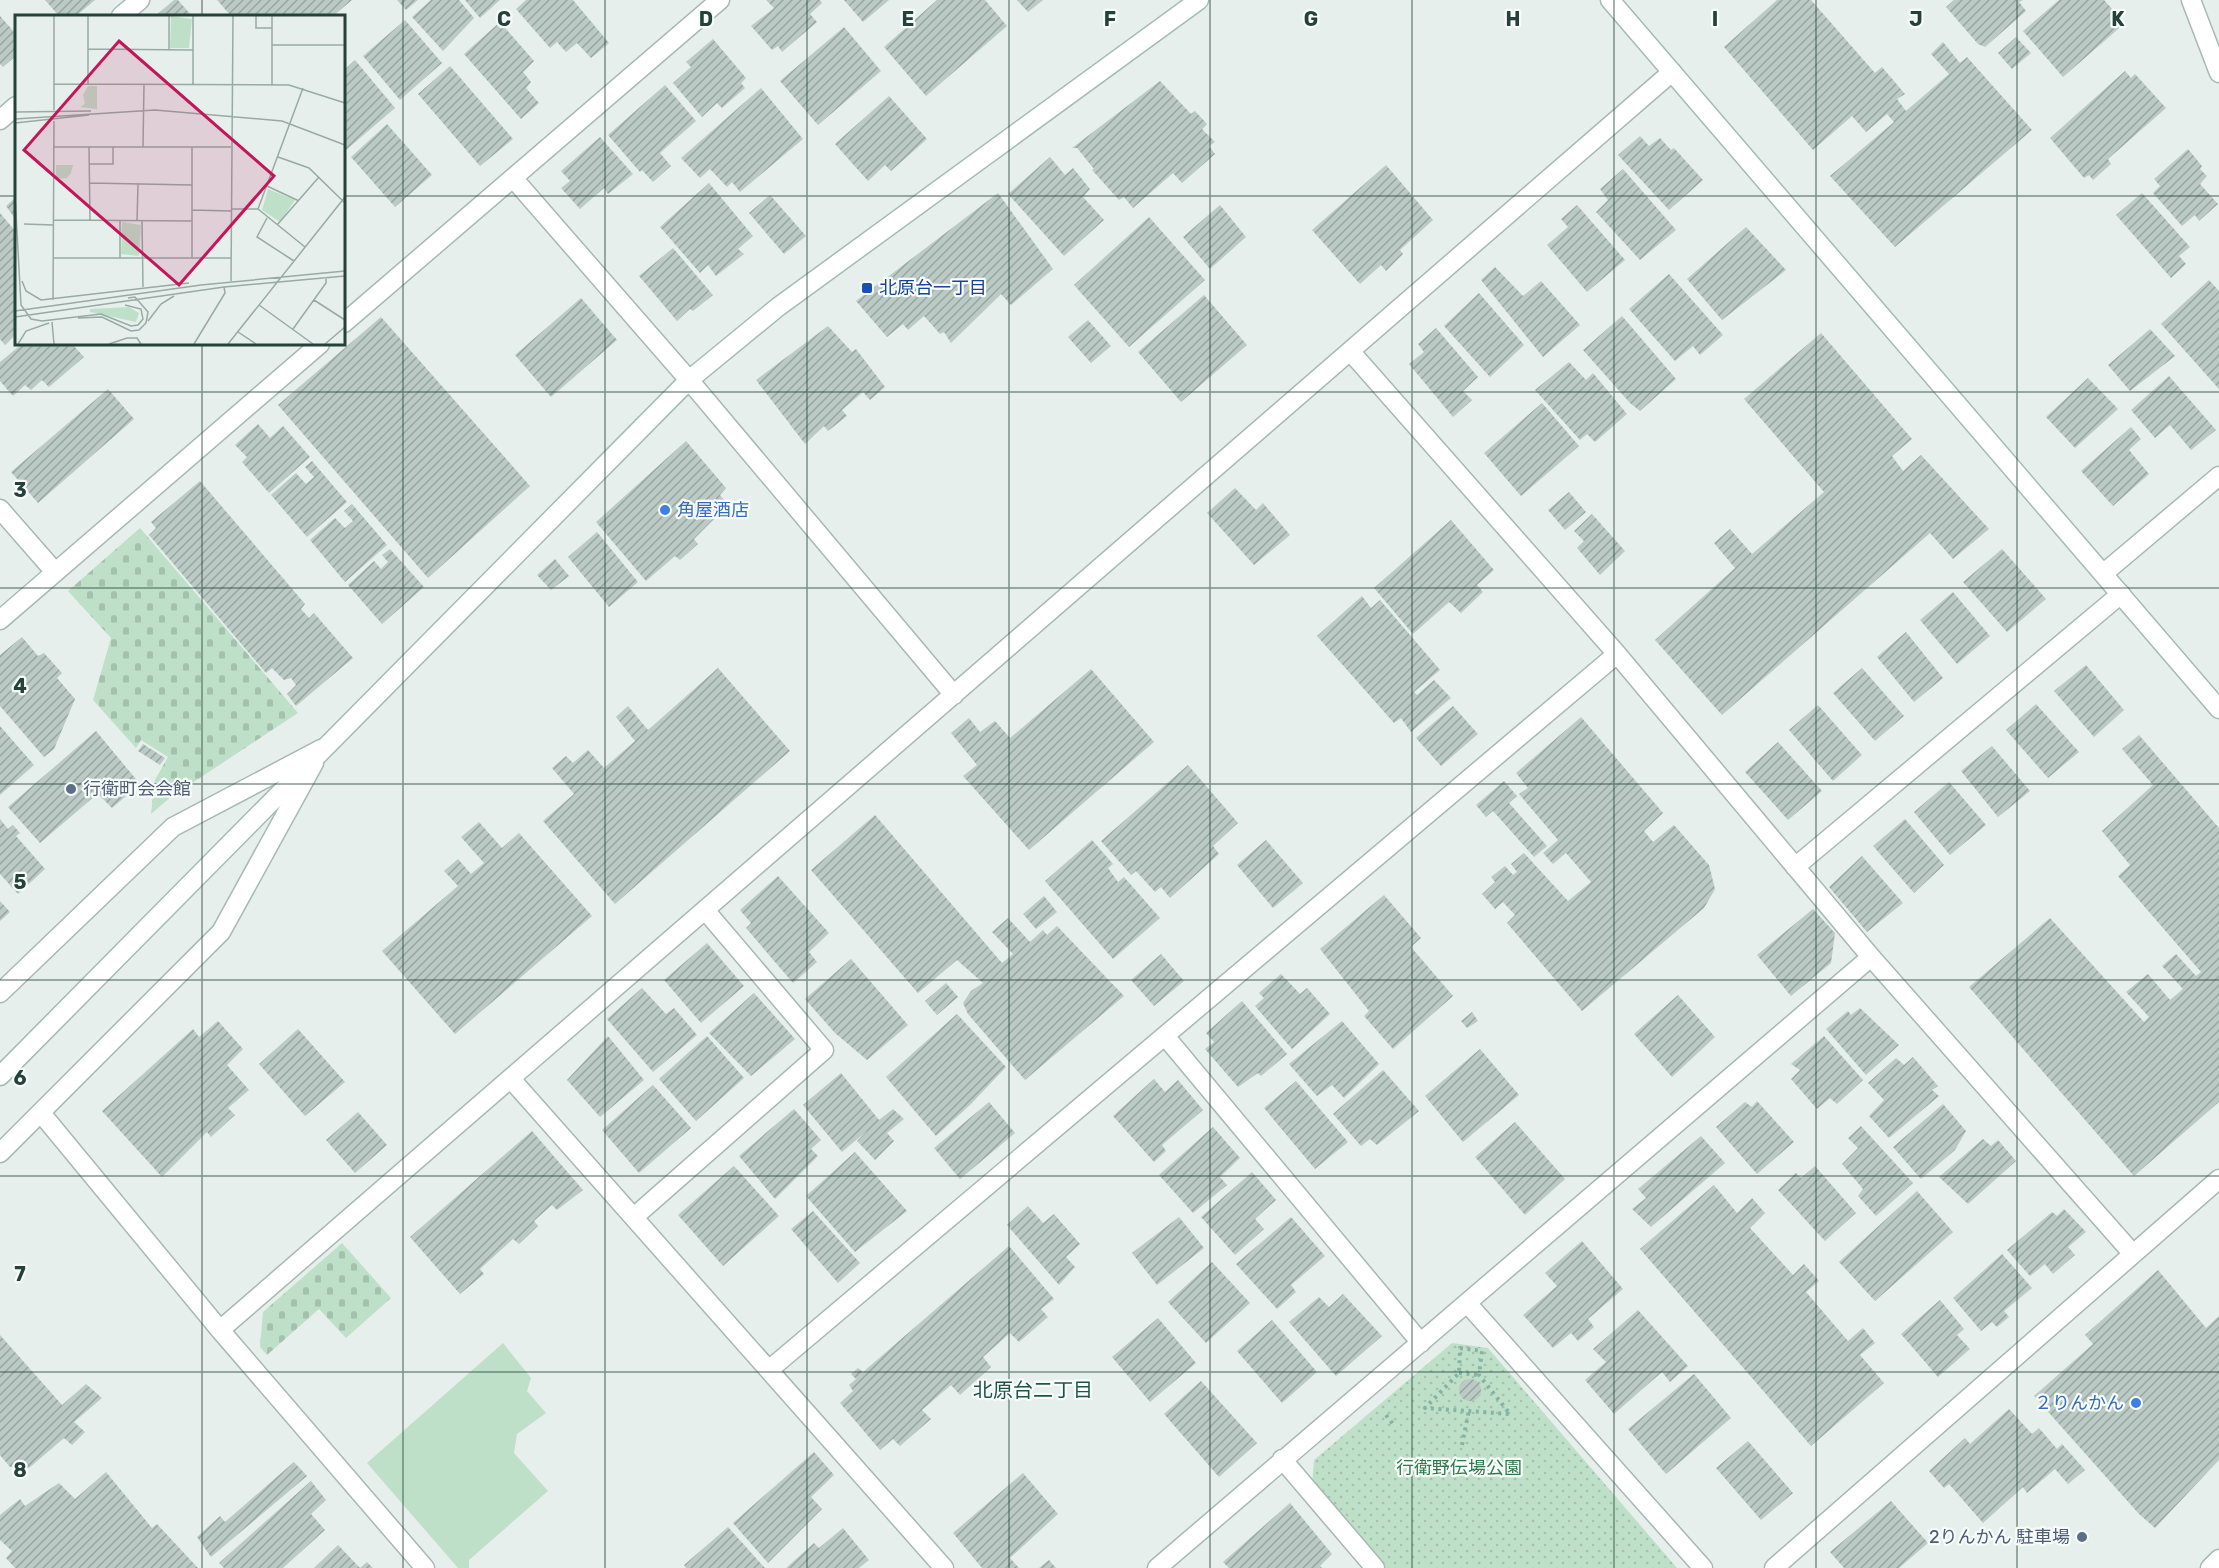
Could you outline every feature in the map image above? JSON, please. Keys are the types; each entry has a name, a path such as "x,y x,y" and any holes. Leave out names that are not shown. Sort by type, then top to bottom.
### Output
{"street":[{"path":"122,15 140,0"},
{"path":"345,322 720,0"},
{"path":"0,1076 182,894 321,749 689,380 778,307 1199,0"},
{"path":"1611,0 2219,709"},
{"path":"2191,0 2219,73"},
{"path":"220,1330 1672,72"},
{"path":"0,120 15,107"},
{"path":"513,178 689,380 954,695"},
{"path":"0,621 319,345"},
{"path":"1350,351 1617,654 1870,957 2133,1254"},
{"path":"2104,573 2219,476"},
{"path":"0,509 56,572"},
{"path":"1795,867 2121,594"},
{"path":"770,1369 1617,654"},
{"path":"0,993 173,827 321,749"},
{"path":"0,1153 221,932 321,749"},
{"path":"634,1217 824,1050 705,910"},
{"path":"1157,1568 1870,957"},
{"path":"1165,1036 1421,1343"},
{"path":"511,1079 944,1568"},
{"path":"41,1113 220,1330 425,1568"},
{"path":"1774,1568 2219,1179"},
{"path":"1467,1303 1703,1568"},
{"path":"1282,1459 1375,1568"},
{"path":"2210,1568 2219,1559"}],"path":[{"path":"1460,1348 1482,1351 1479,1375 1509,1414 1425,1408 1459,1373 1460,1348"},
{"path":"1459,1373 1479,1375"},
{"path":"1462,1445 1469,1410"}],"green space":[{"path":"140,528 298,713 171,797 151,814 155,780 168,757 141,740 136,748 93,700 111,638 68,591"},
{"path":"342,1243 391,1298 346,1338 319,1309 267,1355 260,1347 263,1312"},
{"path":"503,1343 531,1378 527,1391 546,1413 517,1434 514,1453 548,1491 469,1560 469,1568 458,1568 367,1463"},
{"name":"行衛野伝場公園","path":"1452,1343 1488,1348 1677,1568 1384,1568 1312,1485 1314,1460"}],"building":[{"path":"45,0 95,0 77,15 58,15"},
{"path":"174,0 178,0 191,15 156,15"},
{"path":"217,0 352,0 334,15 230,15"},
{"path":"397,0 418,0 406,10"},
{"path":"431,0 459,0 474,18 443,51 412,17"},
{"path":"465,0 500,0 480,18"},
{"path":"526,0 573,0 609,43 591,58 577,43 566,52 557,42 550,48 516,9"},
{"path":"766,0 820,0 822,3 810,14 817,22 782,52 778,46 772,50 751,26 774,8"},
{"path":"844,0 889,0 863,22"},
{"path":"937,0 985,0 1007,26 926,96 884,47"},
{"path":"1017,0 1043,0 1028,12"},
{"path":"1777,0 1811,0 1875,73 1882,67 1905,94 1897,99 1906,111 1949,74 1931,54 1943,42 1960,63 1967,57 2032,130 1895,247 1830,176 1894,122 1887,114 1866,132 1852,116 1813,150 1724,47"},
{"path":"1954,0 2023,0 2019,2 2026,11 1985,47 1978,44 1946,7"},
{"path":"2059,0 2104,0 2125,23 2063,77 2023,31"},
{"path":"0,16 15,33 15,57 3,67 0,64"},
{"path":"405,20 442,63 400,100 363,56"},
{"path":"500,22 534,61 523,72 531,82 526,88 539,103 521,119 464,54"},
{"path":"844,27 881,71 818,125 780,81"},
{"path":"2016,37 2031,53 2012,69 1998,53"},
{"path":"713,39 746,78 741,83 745,88 722,108 717,103 702,117 673,83 691,67 686,62"},
{"path":"355,60 395,108 346,150 345,148 345,69"},
{"path":"450,66 513,139 480,166 418,94"},
{"path":"2125,71 2131,78 2135,74 2166,108 2108,159 2111,164 2093,180 2089,175 2084,178 2050,138"},
{"path":"1160,81 1191,114 1195,111 1207,124 1202,129 1215,142 1209,146 1215,154 1182,183 1173,173 1133,208 1124,197 1119,200 1092,170 1094,169 1077,148 1072,148"},
{"path":"665,85 696,121 660,153 671,166 653,182 642,170 640,172 608,135"},
{"path":"761,88 803,139 740,192 732,182 727,187 710,169 700,178 681,158"},
{"path":"889,96 927,139 891,171 885,165 868,181 835,144"},
{"path":"387,124 432,175 395,207 351,157"},
{"path":"1640,136 1649,146 1660,138 1671,150 1674,148 1703,180 1669,210 1618,155"},
{"path":"600,137 633,174 608,194 604,188 580,209 561,188 570,181 561,171"},
{"path":"2188,149 2207,176 2200,184 2218,204 2199,221 2195,215 2182,226 2153,193 2160,186 2154,179"},
{"path":"1050,157 1065,175 1073,168 1090,189 1083,197 1104,220 1064,256 1008,194"},
{"path":"1386,165 1433,220 1400,250 1403,254 1386,271 1381,265 1360,284 1312,230"},
{"path":"1623,169 1676,230 1640,260 1596,212 1608,200 1600,189"},
{"path":"709,183 753,236 738,249 744,254 716,276 708,265 700,273 660,227"},
{"path":"998,193 1053,269 1011,305 1001,294 951,343 944,332 940,334 924,316 908,330 903,324 887,337 856,301"},
{"path":"2142,193 2190,247 2179,256 2186,264 2171,278 2116,215"},
{"path":"770,195 806,236 784,254 749,213"},
{"path":"15,198 15,219 6,206"},
{"path":"1220,205 1246,237 1210,269 1183,237"},
{"path":"1577,205 1625,260 1587,292 1547,245 1568,227 1561,219"},
{"path":"0,213 15,231 15,335 5,345 0,339"},
{"path":"1149,217 1205,280 1129,347 1074,285"},
{"path":"1746,227 1786,270 1722,320 1687,279"},
{"path":"673,248 713,295 693,311 690,309 677,321 639,276"},
{"path":"1495,267 1523,296 1541,281 1580,325 1543,357 1481,280"},
{"path":"1669,274 1723,335 1700,355 1693,346 1675,361 1629,309"},
{"path":"2209,280 2219,291 2219,389 2161,324"},
{"path":"1479,293 1524,345 1490,377 1444,326"},
{"path":"1204,295 1247,345 1181,402 1138,352"},
{"path":"581,298 617,340 551,397 515,355"},
{"path":"1622,316 1676,379 1640,411 1630,403 1583,350"},
{"path":"381,317 530,486 428,578 278,405"},
{"path":"1088,320 1111,346 1091,363 1068,337"},
{"path":"828,326 852,352 856,349 885,387 870,400 863,392 842,410 847,416 828,431 824,426 805,444 756,380"},
{"path":"1436,328 1478,377 1463,391 1472,400 1453,417 1409,364 1424,352 1418,344"},
{"path":"2150,329 2175,356 2130,391 2108,365"},
{"path":"1821,333 1912,439 1892,456 1903,471 1921,455 1989,529 1953,559 1930,533 1722,715 1655,640 1735,568 1714,543 1730,529 1752,554 1824,492 1744,399"},
{"path":"21,345 73,345 84,357 49,387 42,380 31,390 25,385 13,396 0,381 0,362"},
{"path":"1569,362 1586,380 1593,373 1627,414 1595,442 1587,434 1580,440 1535,390"},
{"path":"2169,376 2216,430 2191,450 2170,425 2155,438 2131,410"},
{"path":"2088,378 2118,409 2075,448 2046,417"},
{"path":"108,389 134,419 38,503 11,472"},
{"path":"1542,403 1579,446 1521,496 1484,453"},
{"path":"258,424 270,438 283,426 310,457 269,493 242,462 247,457 235,445"},
{"path":"2131,427 2141,439 2129,450 2149,474 2113,506 2081,471"},
{"path":"686,441 726,488 720,495 728,505 694,539 698,544 680,560 675,556 646,581 596,522"},
{"path":"312,461 347,502 307,537 271,495 296,473 306,484 314,477 305,467"},
{"path":"200,481 305,604 301,609 309,618 314,613 353,658 296,706 287,694 296,685 291,678 284,680 272,668 266,673 149,535 156,528 151,522"},
{"path":"1235,488 1256,510 1263,503 1290,535 1254,565 1207,513"},
{"path":"1569,492 1586,512 1565,530 1548,510"},
{"path":"352,504 387,545 345,582 310,540 335,518 345,528 353,521 344,511"},
{"path":"1592,514 1625,551 1600,575 1577,548 1584,541 1574,531"},
{"path":"1451,520 1494,570 1477,585 1483,592 1461,613 1449,602 1413,634 1374,588"},
{"path":"597,532 638,582 609,607 568,557"},
{"path":"390,549 424,587 382,624 348,585 374,561 381,569 388,562 382,555"},
{"path":"2002,549 2046,599 2007,632 1963,582"},
{"path":"555,559 569,576 551,590 537,575"},
{"path":"1953,592 1990,636 1957,664 1920,620"},
{"path":"1362,596 1371,608 1380,600 1440,670 1414,692 1417,695 1434,680 1451,698 1411,732 1401,718 1394,723 1317,636"},
{"path":"1906,632 1943,678 1914,702 1877,657"},
{"path":"22,637 38,656 44,653 62,673 57,678 75,699 54,749 44,757 0,706 0,655"},
{"path":"2086,665 2124,710 2094,737 2054,691"},
{"path":"718,668 790,751 615,904 543,821 574,794 552,768 566,756 573,763 588,750 604,768 635,741 616,717 628,706 648,730"},
{"path":"1862,668 1904,716 1875,741 1833,693"},
{"path":"1091,669 1154,742 1029,850 963,776 977,765 951,733 969,718 980,732 995,721 1010,738"},
{"path":"2036,704 2079,752 2048,778 2006,730"},
{"path":"1818,705 1862,755 1833,781 1789,730"},
{"path":"1453,706 1478,734 1441,766 1416,738"},
{"path":"1581,717 1663,813 1644,831 1653,842 1674,825 1709,865 1715,889 1704,908 1582,1011 1507,923 1515,915 1503,902 1495,909 1482,894 1495,882 1491,877 1505,866 1513,875 1517,872 1511,864 1524,853 1568,901 1591,882 1566,853 1553,864 1543,853 1558,840 1519,794 1528,788 1516,773"},
{"path":"0,726 34,765 0,795"},
{"path":"96,731 140,784 112,808 100,796 95,796 40,843 8,807"},
{"path":"2139,735 2219,828 2219,1102 2134,1176 1969,987 2050,918 2144,1022 2149,1017 2126,992 2148,974 2170,1000 2183,989 2162,966 2176,954 2196,976 2201,972 2118,876 2130,865 2102,831 2153,785 2122,749"},
{"path":"1778,742 1822,791 1788,820 1745,772"},
{"path":"143,744 165,758 160,765 138,751"},
{"path":"1992,746 2030,791 1998,817 1961,771"},
{"path":"1188,765 1238,823 1213,846 1219,854 1170,898 1161,887 1155,892 1136,871 1131,875 1101,841"},
{"path":"1504,781 1517,796 1509,803 1547,846 1534,857 1493,811 1486,817 1476,805"},
{"path":"1949,782 1986,825 1950,855 1914,812"},
{"path":"875,815 1002,963 1013,954 992,932 1008,918 1030,942 1043,930 1047,935 1057,926 1124,996 1025,1080 968,1014 963,1003 971,991 983,983 957,960 918,993 811,870"},
{"path":"0,819 8,829 13,825 20,833 16,836 45,869 18,894 0,874"},
{"path":"1905,819 1944,865 1914,893 1873,846"},
{"path":"479,822 502,848 519,833 592,916 455,1034 382,951 458,886 444,871 458,859 471,874 484,863 461,837"},
{"path":"1092,840 1113,864 1108,868 1118,882 1124,877 1160,918 1113,959 1045,881"},
{"path":"1266,840 1303,883 1273,908 1237,865"},
{"path":"1862,856 1903,903 1867,932 1829,887"},
{"path":"778,876 829,933 809,952 817,962 793,983 746,928 751,923 740,910"},
{"path":"1384,895 1421,938 1411,947 1453,996 1393,1049 1364,1016 1369,1011 1320,949"},
{"path":"1044,896 1057,912 1036,929 1023,914"},
{"path":"0,901 10,912 0,921"},
{"path":"1813,909 1835,933 1831,963 1791,996 1757,955"},
{"path":"707,943 744,986 701,1023 664,980"},
{"path":"1161,954 1184,981 1154,1006 1131,980"},
{"path":"851,959 908,1025 867,1060 835,1033 805,999"},
{"path":"1281,974 1300,994 1307,988 1330,1014 1292,1049 1255,1006 1264,998 1259,993"},
{"path":"946,983 958,997 937,1015 925,1001"},
{"path":"642,988 666,1014 674,1008 697,1035 653,1072 607,1019"},
{"path":"754,993 795,1039 751,1076 709,1033"},
{"path":"1678,995 1715,1037 1672,1077 1634,1034"},
{"path":"1242,1001 1287,1054 1261,1076 1258,1073 1238,1087 1205,1049 1214,1042 1206,1033"},
{"path":"1860,1008 1899,1045 1866,1075 1826,1029 1848,1011 1851,1015"},
{"path":"1472,1012 1478,1021 1467,1028 1461,1021"},
{"path":"957,1014 1006,1067 936,1136 886,1077"},
{"path":"218,1021 243,1049 227,1065 249,1090 228,1108 235,1115 211,1137 207,1132 162,1177 102,1111 193,1029 199,1037"},
{"path":"1342,1021 1379,1064 1344,1098 1332,1085 1317,1096 1289,1064"},
{"path":"298,1029 345,1082 305,1116 259,1064"},
{"path":"608,1036 644,1080 600,1117 567,1080"},
{"path":"707,1036 744,1078 696,1121 659,1079"},
{"path":"1824,1036 1863,1080 1837,1104 1830,1098 1817,1109 1791,1079 1800,1070 1791,1064"},
{"path":"1480,1049 1519,1095 1463,1142 1425,1096"},
{"path":"1913,1057 1938,1086 1932,1090 1939,1096 1889,1138 1869,1116 1884,1100 1868,1083 1896,1058 1904,1065"},
{"path":"1383,1070 1419,1111 1377,1145 1370,1139 1361,1146 1333,1114"},
{"path":"841,1073 879,1120 893,1109 904,1119 887,1133 894,1141 875,1160 857,1141 868,1130 842,1152 803,1105"},
{"path":"1154,1079 1165,1092 1178,1080 1203,1110 1162,1145 1166,1151 1154,1162 1113,1116"},
{"path":"1296,1081 1348,1142 1315,1169 1264,1108"},
{"path":"653,1085 691,1128 639,1173 602,1130"},
{"path":"1757,1101 1794,1142 1757,1174 1716,1127 1745,1102 1752,1107"},
{"path":"989,1102 1015,1133 960,1179 934,1148"},
{"path":"1943,1104 1966,1131 1955,1150 1921,1179 1893,1147"},
{"path":"794,1109 821,1140 811,1149 818,1156 775,1199 739,1156"},
{"path":"358,1112 387,1145 355,1173 326,1140"},
{"path":"1515,1122 1565,1179 1525,1215 1475,1157"},
{"path":"1861,1126 1913,1183 1876,1216 1858,1196 1863,1189 1842,1164 1858,1148 1848,1138"},
{"path":"1213,1127 1240,1158 1220,1177 1227,1185 1193,1213 1159,1175"},
{"path":"532,1131 583,1190 557,1210 552,1205 534,1221 538,1226 519,1244 513,1239 480,1269 484,1274 460,1294 410,1237"},
{"path":"1701,1136 1725,1163 1651,1227 1632,1209 1646,1198 1638,1189"},
{"path":"1983,1139 1991,1146 1998,1140 2016,1161 1968,1204 1939,1177"},
{"path":"855,1152 907,1211 855,1252 806,1196"},
{"path":"734,1166 779,1216 723,1266 678,1215"},
{"path":"1815,1166 1856,1213 1825,1241 1778,1190 1796,1173 1801,1178"},
{"path":"1252,1172 1276,1200 1255,1219 1264,1229 1235,1255 1201,1217"},
{"path":"1714,1185 1737,1213 1752,1198 1765,1213 1750,1228 1793,1275 1804,1264 1819,1281 1806,1292 1848,1341 1863,1328 1875,1343 1860,1355 1884,1383 1811,1446 1640,1249"},
{"path":"1917,1191 1953,1232 1875,1301 1839,1262"},
{"path":"1028,1206 1043,1223 1054,1214 1080,1244 1066,1257 1075,1267 1059,1285 1007,1225"},
{"path":"2064,1209 2086,1232 2068,1247 2075,1255 2053,1274 2045,1264 2030,1276 2007,1250 2052,1212 2057,1216"},
{"path":"813,1211 860,1263 838,1283 791,1229"},
{"path":"1179,1217 1204,1248 1157,1285 1132,1253"},
{"path":"1291,1217 1325,1256 1291,1285 1296,1292 1277,1309 1236,1264"},
{"path":"1582,1241 1623,1289 1588,1319 1594,1327 1578,1341 1571,1333 1553,1348 1523,1315 1557,1286 1545,1273"},
{"path":"1009,1246 1054,1299 1041,1309 1048,1317 1019,1342 1010,1333 983,1357 991,1367 960,1395 951,1385 922,1410 931,1419 900,1446 893,1439 880,1450 840,1403 853,1391 849,1385 856,1379 851,1374 858,1368 863,1372"},
{"path":"2002,1254 2032,1288 2004,1311 2009,1317 1997,1327 1992,1322 1981,1331 1953,1298"},
{"path":"1212,1262 1250,1303 1206,1343 1168,1302"},
{"path":"2158,1270 2206,1328 2219,1316 2219,1460 2155,1528 2139,1514 2034,1396 2093,1344 2085,1335"},
{"path":"1343,1294 1382,1336 1336,1376 1289,1322 1319,1297 1329,1307"},
{"path":"1940,1300 1964,1329 1957,1335 1970,1349 1938,1377 1901,1334"},
{"path":"1638,1310 1688,1366 1670,1382 1662,1372 1614,1414 1585,1380 1606,1362 1593,1349"},
{"path":"1158,1318 1196,1363 1150,1402 1112,1357"},
{"path":"1272,1320 1317,1372 1282,1403 1237,1351"},
{"path":"0,1335 62,1405 86,1384 102,1398 74,1422 85,1432 72,1445 64,1438 29,1468 10,1467 0,1455"},
{"path":"1694,1374 1731,1418 1666,1474 1628,1429"},
{"path":"1466,1379 1474,1379 1481,1386 1481,1394 1474,1401 1466,1401 1459,1394 1459,1386"},
{"path":"1201,1381 1257,1443 1219,1477 1164,1414"},
{"path":"2009,1409 2032,1434 2039,1428 2057,1449 2062,1444 2085,1470 2068,1484 2055,1469 2027,1493 2023,1487 1983,1523 1949,1484 1944,1488 1929,1471 1965,1438 1970,1444"},
{"path":"1748,1441 1793,1493 1761,1520 1716,1468"},
{"path":"814,1452 834,1475 811,1497 822,1509 768,1563 733,1523"},
{"path":"294,1462 307,1476 211,1557 197,1537 220,1516 225,1522"},
{"path":"106,1472 152,1528 157,1524 198,1568 15,1568 6,1558 12,1551 0,1540 0,1515 20,1499 25,1506 59,1483 75,1499"},
{"path":"1023,1473 1058,1514 1010,1558 1019,1568 982,1568 953,1533"},
{"path":"311,1481 326,1500 311,1514 325,1530 283,1568 224,1568 219,1563"},
{"path":"1891,1501 1928,1543 1899,1568 1844,1568 1830,1552"},
{"path":"1290,1503 1332,1554 1320,1566 1322,1568 1229,1568 1223,1562"},
{"path":"728,1527 765,1568 686,1568 684,1565"},
{"path":"843,1528 869,1560 859,1568 786,1568 814,1543 819,1548"},
{"path":"338,1545 360,1568 314,1568"},
{"path":"1049,1560 1056,1568 1039,1568"},
{"path":"367,1562 373,1568 360,1568"}],"place":[{"name":"北原台一丁目","path":"867,288"},
{"name":"角屋酒店","path":"665,510"},
{"name":"行衛町会会館","path":"71,789"},
{"name":"２りんかん","path":"2136,1403"},
{"name":"2りんかん 駐車場","path":"2082,1537"}],"district":[{"name":"北原台二丁目","path":"1033,1390"}]}
